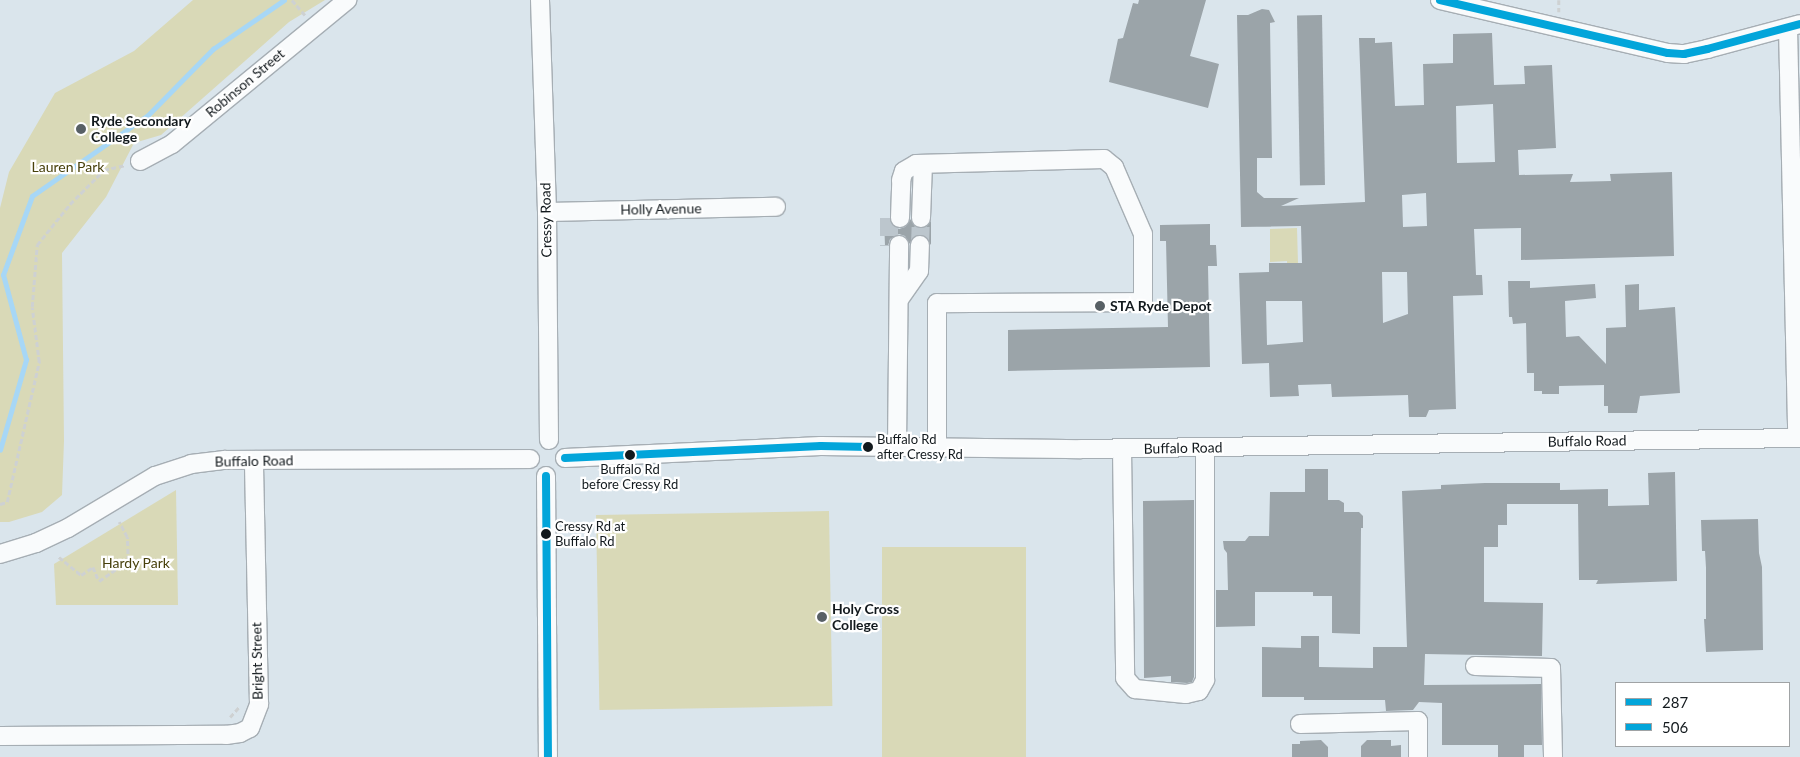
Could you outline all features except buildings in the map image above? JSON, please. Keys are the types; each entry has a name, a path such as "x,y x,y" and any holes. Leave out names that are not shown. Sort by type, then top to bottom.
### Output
{"street":[{"name":"Robinson Street","path":"140,161 172,144 347,0"},
{"name":"Cressy Road","path":"540,0 547,212 549,440"},
{"path":"1440,0 1668,53 1692,52 1794,26 1798,438"},
{"path":"923,164 904,216 901,180 904,171 916,164 1104,159 1114,167 1143,234 1143,302 937,303 937,448"},
{"name":"Holly Avenue","path":"547,212 776,207"},
{"path":"897,447 900,264 905,245 919,271 900,298"},
{"name":"Buffalo Road","path":"565,458 821,446 1122,449 1798,438"},
{"path":"549,440 562,448 565,458 562,469 546,476 533,468 530,458 538,443 549,440"},
{"path":"1122,449 1125,678 1135,689 1186,694 1199,691 1205,680 1205,448"},
{"name":"Buffalo Road","path":"0,554 36,543 68,528 155,476 191,464 226,460 530,458"},
{"name":"Bright Street","path":"0,736 226,736 250,728 259,704 254,460"},
{"path":"546,476 548,757"},
{"path":"1475,666 1551,668 1553,757"},
{"path":"1300,724 1418,721 1418,757"}],"path":[{"path":"292,0 315,25"},
{"path":"1559,0 1560,12"},
{"path":"0,504 7,502 39,362 32,306 37,245 70,204 104,170 140,161"},
{"path":"59,557 81,575 93,567 99,581 128,561 128,541 119,522"}],"green space":[{"name":"Lauren Park","path":"193,0 325,0 289,22 161,135 134,143 106,197 62,253 64,441 62,495 42,512 9,522 0,522 0,208 9,172 55,93 134,51"},
{"path":"1297,228 1299,299 1288,299 1287,261 1270,262 1270,229"},
{"name":"Hardy Park","path":"176,490 178,605 56,605 54,564"},
{"path":"829,511 832,706 599,710 596,515"},
{"path":"882,547 1026,547 1026,757 882,757"}],"waterway":[{"path":"0,450 26,360 3,275 32,196 148,115 213,49 284,0"}],"tunnel":[{"path":"889,218 889,246"},
{"path":"920,245 921,218"}],"transit line":[{"name":"506","path":"1440,0 1668,53 1684,54 1707,49 1800,24"},
{"name":"287","path":"565,458 821,446 869,447"},
{"name":"287","path":"546,476 548,757"}],"place":[{"name":"Ryde Secondary College","path":"81,129"},
{"name":"STA Ryde Depot","path":"1100,306"},
{"name":"Buffalo Rd after Cressy Rd","path":"868,447"},
{"name":"Buffalo Rd before Cressy Rd","path":"630,455"},
{"name":"Cressy Rd at Buffalo Rd","path":"546,534"},
{"name":"Holy Cross College","path":"822,617"}]}
